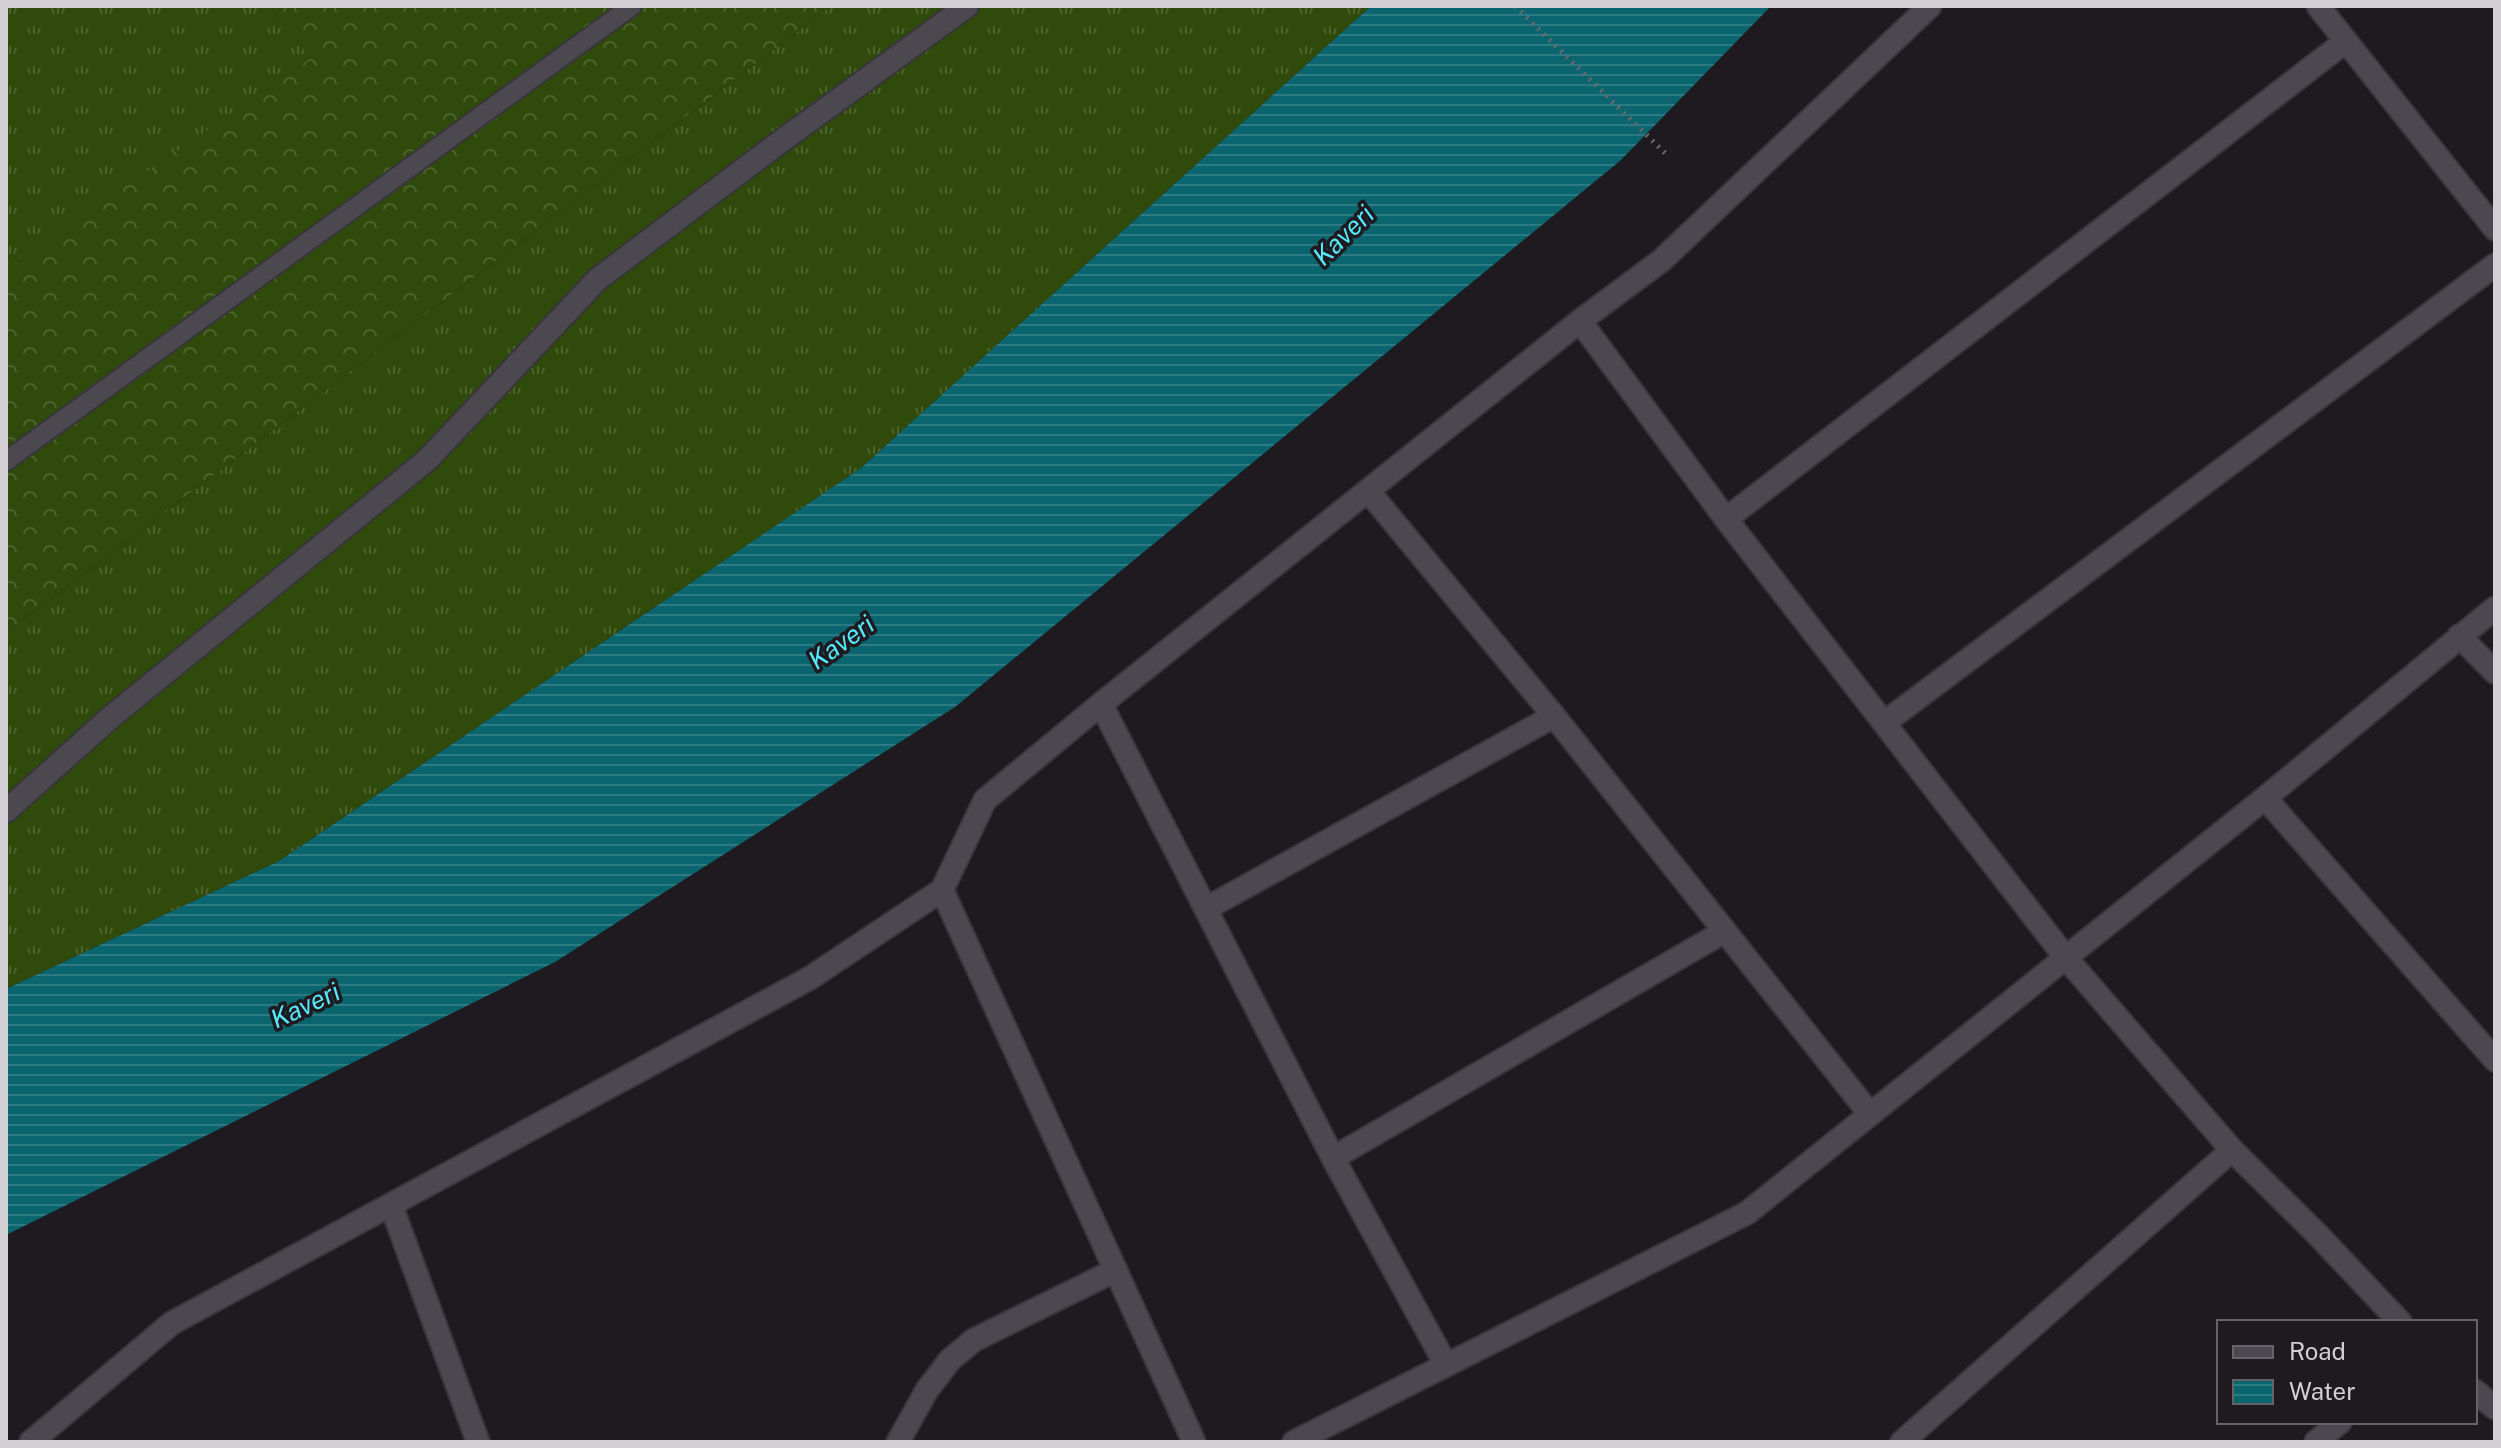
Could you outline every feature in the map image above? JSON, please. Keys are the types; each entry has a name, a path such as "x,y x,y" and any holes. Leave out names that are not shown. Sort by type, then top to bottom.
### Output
{"street":[{"path":"6,811 111,717 427,460 598,279 967,6"},
{"path":"31,1442 172,1323 810,978 942,890 985,800 1580,321 1662,260 1930,6"},
{"path":"2318,6 2495,229"},
{"path":"1726,519 2346,41"},
{"path":"1884,723 2495,265"},
{"path":"1580,321 1726,519 2066,958 2232,1150 2398,1320"},
{"path":"1369,492 1554,716 1870,1114"},
{"path":"1294,1442 1747,1213 2265,798 2495,608"},
{"path":"2459,636 2495,672"},
{"path":"1101,704 1333,1158 1446,1365"},
{"path":"1207,908 1554,716"},
{"path":"2265,798 2495,1060"},
{"path":"942,890 1194,1442"},
{"path":"1333,1158 1725,931"},
{"path":"1902,1442 2232,1150"},
{"path":"391,1205 469,1438"},
{"path":"898,1442 927,1390 950,1360 974,1340 1116,1270"},
{"path":"2477,1393 2495,1408"},
{"path":"2316,1442 2338,1424"}],"lane":[{"path":"6,461 632,6"}],"path":[{"path":"1515,6 1669,157"}],"green space":[{"path":"6,6 275,6 271,10 312,58 6,285"},
{"path":"275,6 831,6 6,633 6,270 311,58 271,10"},
{"path":"831,6 1371,6 861,468 279,861 6,989 6,633"}],"water":[{"name":"Kaveri","path":"1371,6 1771,6 1621,160 955,707 555,962 6,1235 6,989 279,861 861,468"}]}
